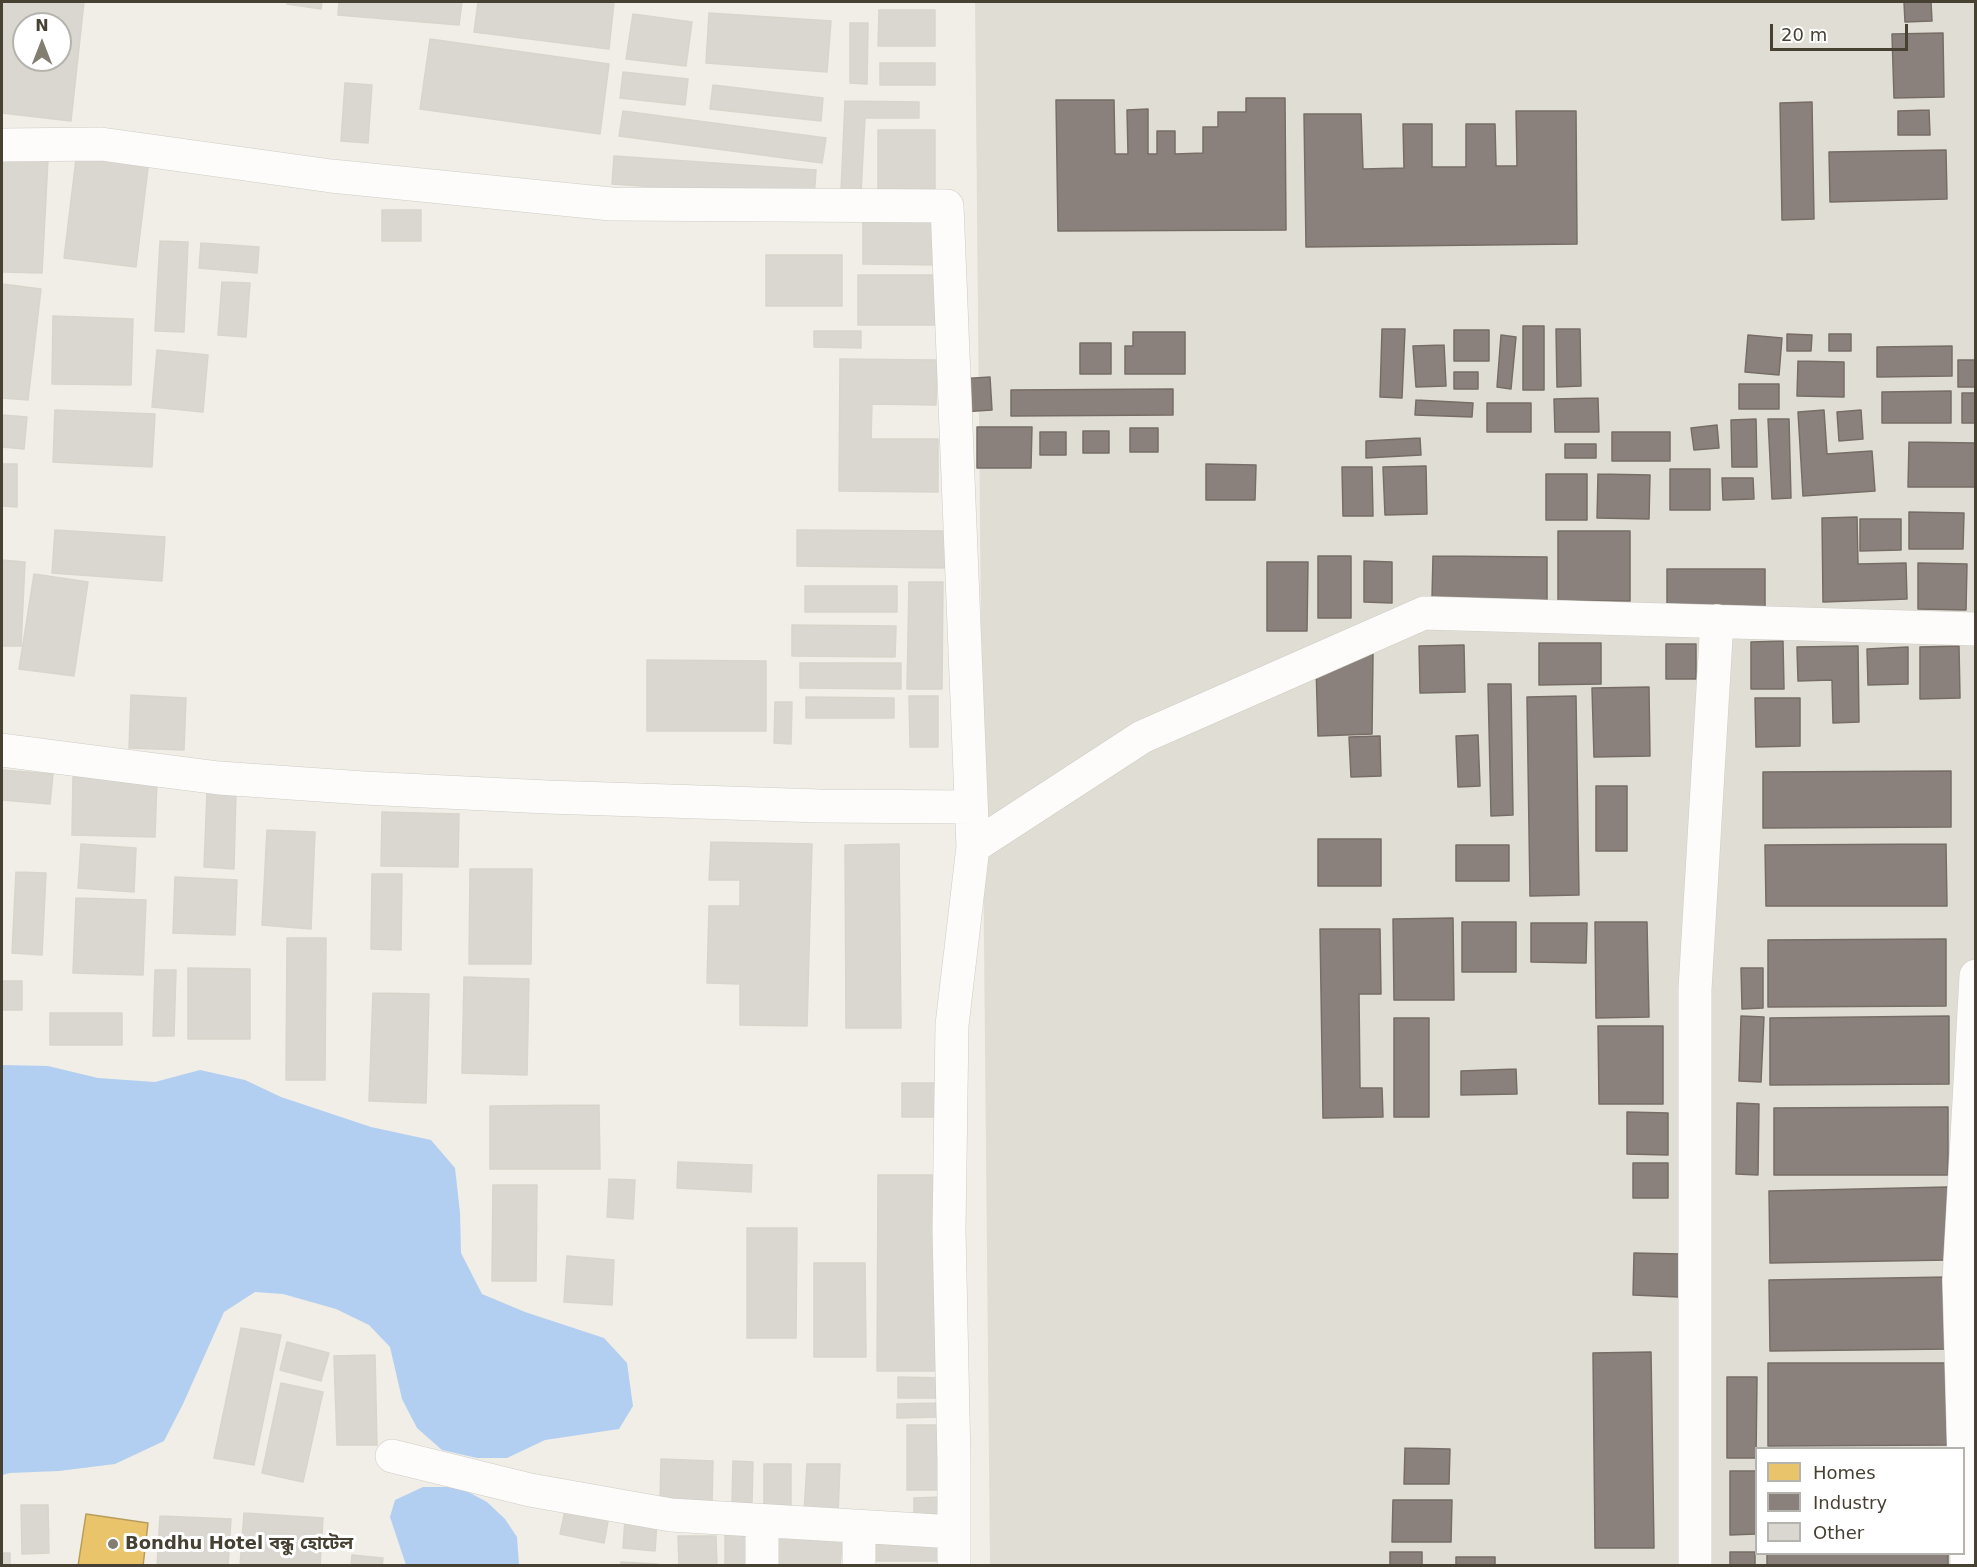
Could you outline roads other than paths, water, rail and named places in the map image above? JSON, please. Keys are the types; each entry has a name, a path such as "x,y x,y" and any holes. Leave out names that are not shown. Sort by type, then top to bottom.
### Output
{"street":[{"path":"2,145 101,144 331,176 611,204 947,206 973,847 952,1025 949,1230 954,1566"},
{"path":"973,847 1142,737 1424,613 1976,629"},
{"path":"1695,1566 1695,989 1717,621"},
{"path":"2,750 219,778 364,788 820,806 971,807"},
{"path":"1964,1447 1959,1280 1976,976"},
{"path":"392,1456 530,1490 671,1515 954,1532"},
{"path":"1965,1494 1967,1566"},
{"path":"762,1522 762,1566"},
{"path":"859,1527 860,1566"}],"water":[{"path":"2,1065 48,1066 98,1078 155,1082 200,1070 245,1080 281,1097 371,1127 431,1140 455,1168 460,1213 461,1253 482,1294 525,1312 604,1338 627,1363 633,1406 619,1429 545,1440 507,1458 477,1458 442,1450 417,1428 402,1399 390,1347 369,1325 336,1309 283,1294 255,1292 224,1312 164,1441 115,1464 2,1475"},
{"path":"423,1487 459,1487 487,1502 505,1519 517,1537 519,1565 406,1565 390,1517 395,1500"}],"place":[{"name":"Bondhu Hotel বন্ধু হোটেল","path":"113,1544"}]}
